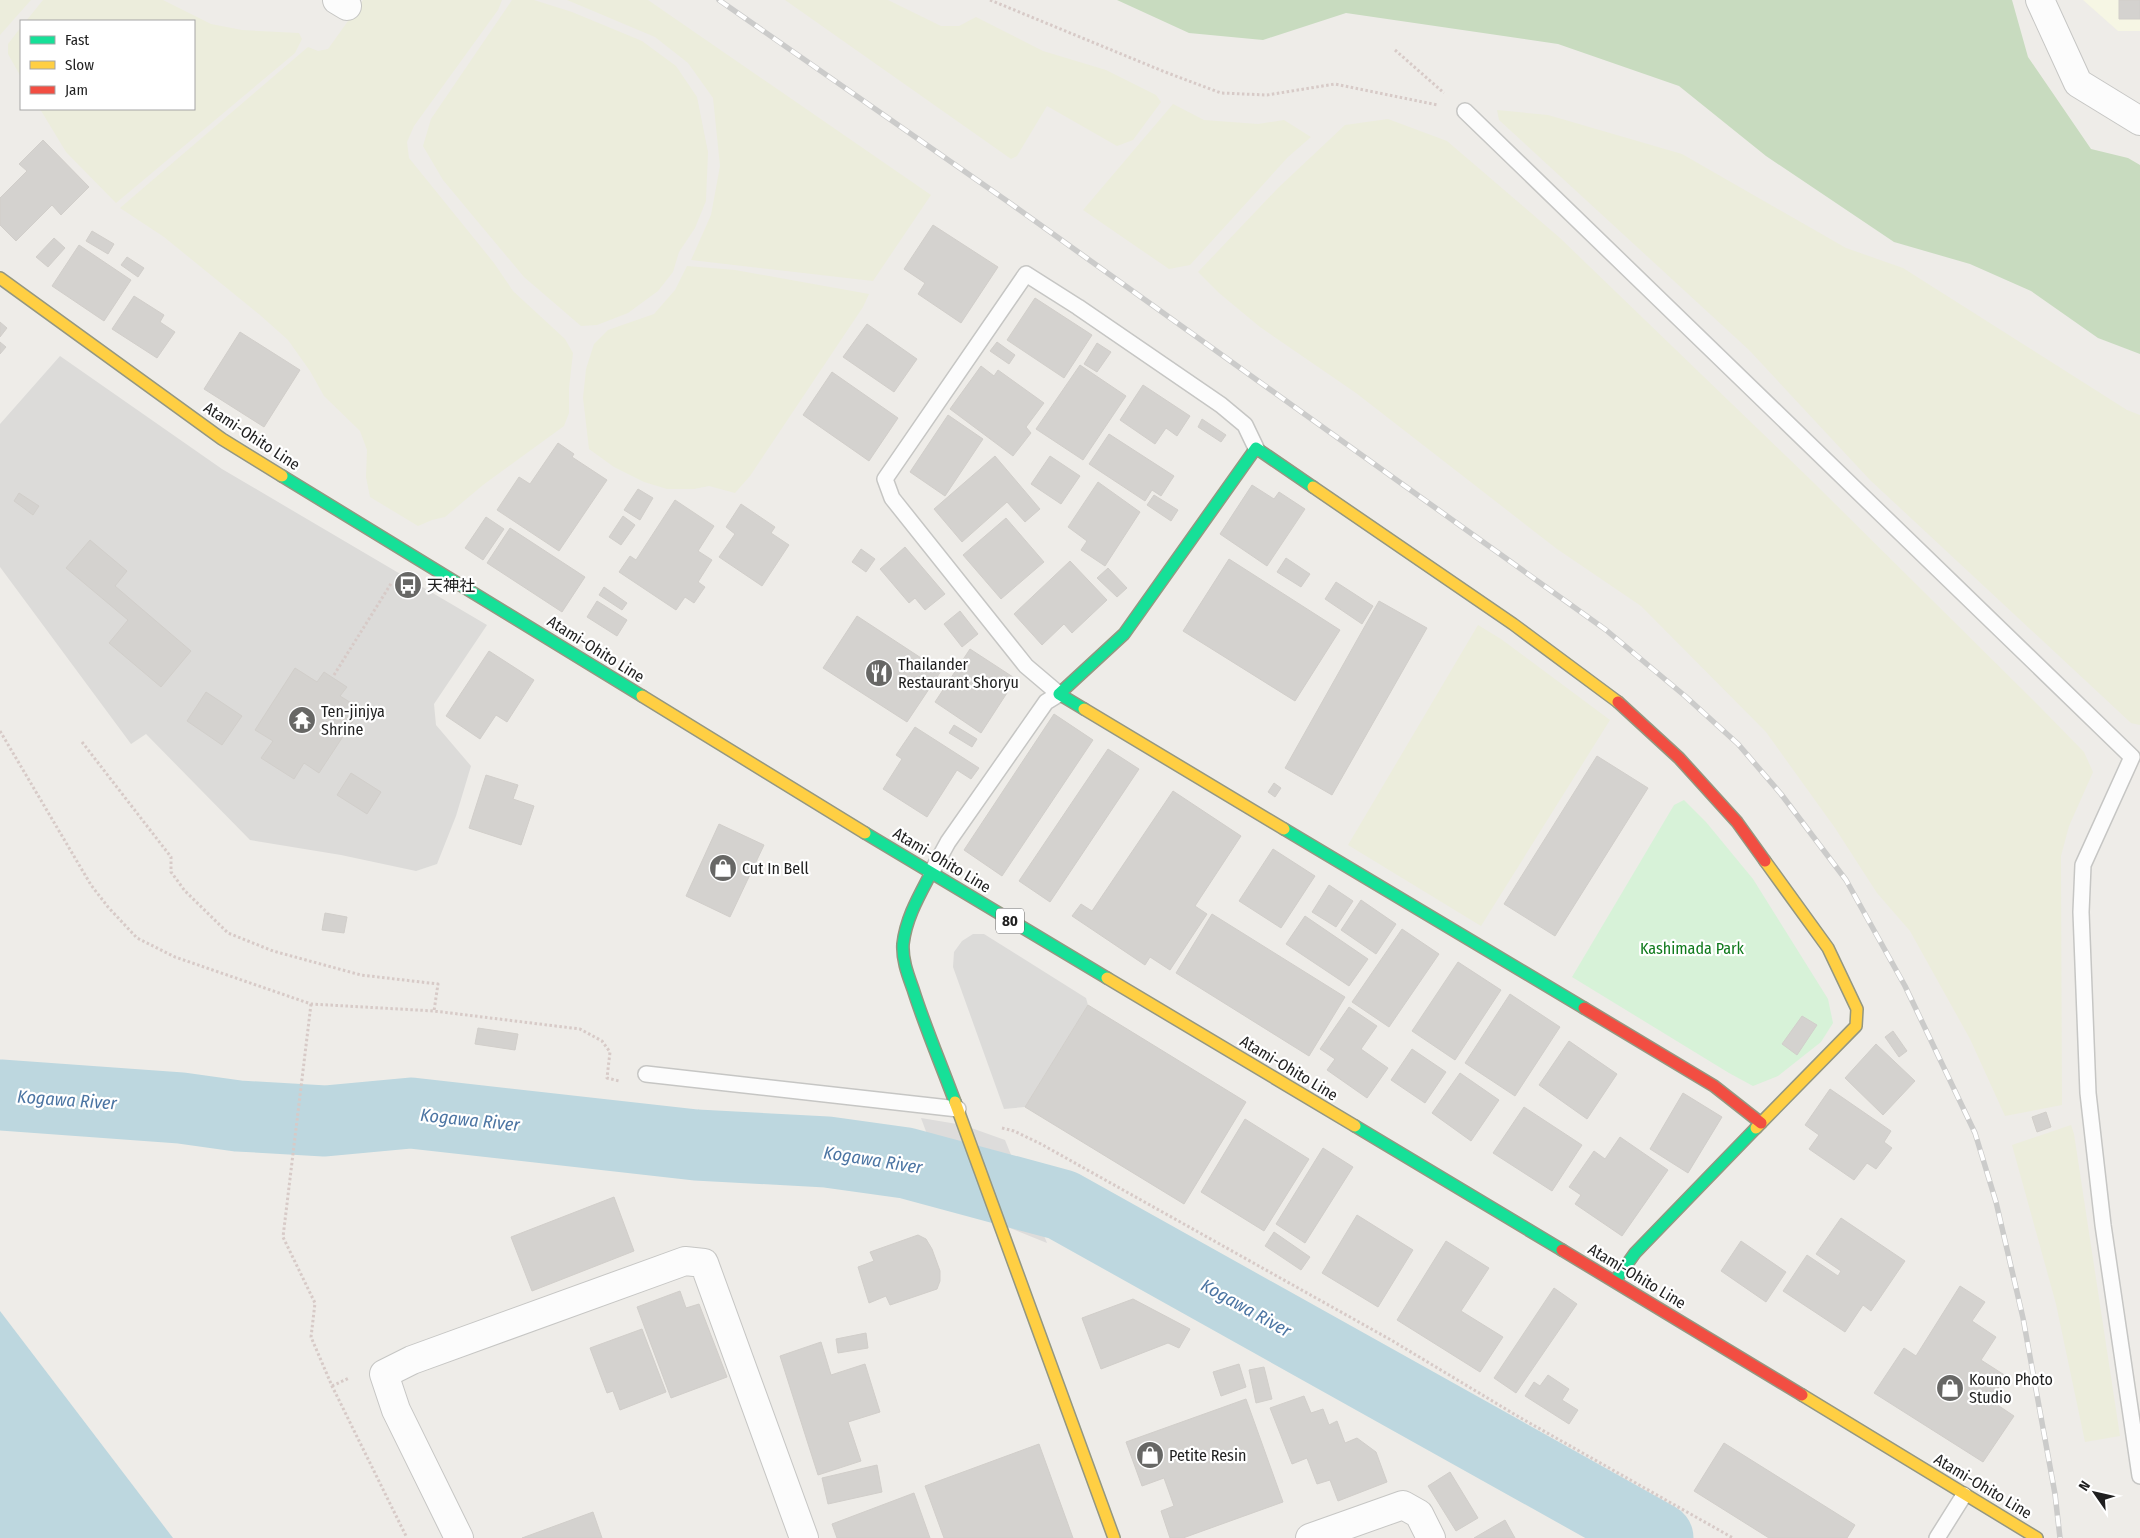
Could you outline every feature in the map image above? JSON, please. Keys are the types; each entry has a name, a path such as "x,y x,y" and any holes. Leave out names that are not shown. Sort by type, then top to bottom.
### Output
{"street":[{"path":"2040,0 2078,83 2140,121"},
{"name":"Atami-Ohito Line","path":"0,278 222,439 931,873 1615,1281 2037,1538"},
{"path":"1615,1281 1635,1253 1856,1026 1856,1009 1828,948 1737,822 1679,758 1616,700 1513,624 1256,448 1124,634 1059,694 1706,1081 1743,1107 1761,1123"},
{"path":"931,873 912,909 906,928 903,946 904,962 920,1011 958,1109 1114,1538"},
{"path":"459,1538 396,1410 384,1374 412,1360 685,1261 704,1263 804,1538"},
{"path":"1310,1538 1403,1504 1419,1514 1431,1538"}],"lane":[{"path":"1465,111 2132,757 2083,865 2081,912 2088,1093 2103,1225 2140,1476"},
{"path":"931,873 948,842 1046,702 1059,694 1026,666 892,498 885,479 1026,274 1078,307 1221,405 1244,425 1256,448"},
{"path":"646,1074 958,1109"},
{"path":"1937,1538 1964,1494"}],"path":[{"path":"990,0 1221,93 1267,95 1335,84 1393,94 1465,111"},
{"path":"1395,50 1465,111"},
{"path":"334,675 410,554"},
{"path":"0,731 91,885 136,938 175,957 311,1004 434,1010 580,1029 602,1041 610,1052 607,1078 624,1082 646,1074"},
{"path":"82,742 171,857 171,872 185,891 228,933 273,950 361,975 438,984 434,1010"},
{"path":"311,1004 283,1237 315,1303 311,1337 332,1386 407,1538"},
{"path":"994,1126 1014,1131 1041,1144 1391,1340 1519,1417 1733,1538"}],"shaded area":[{"path":"0,0 31,0 0,35"},
{"path":"43,0 163,0 211,24 242,30 299,33 302,39 295,53 116,203 66,152 41,110 195,110 195,20 27,20"},
{"path":"363,0 502,0 498,10 414,126 407,142 409,158 494,263 513,291 565,339 573,353 569,388 569,413 564,426 483,485 445,517 418,526 370,497 366,477 367,450 360,431 324,396 310,371 288,340 164,237 120,208 308,47 318,51 328,49"},
{"path":"512,0 534,0 572,12 642,41 676,66 697,97 708,152 706,201 695,228 679,252 673,272 658,291 628,313 597,325 581,326 524,277 443,180 423,146 431,119"},
{"path":"567,0 648,0 931,195 873,281 691,260 711,215 720,166 713,98 688,63 655,37"},
{"path":"785,0 888,0 941,26 959,26 976,17 1043,51 1106,70 1156,95 1161,102 1133,140 1117,146 1047,106 1017,156 1011,159"},
{"path":"2083,0 2140,0 2140,31 2118,31"},
{"path":"20,28 20,75 8,54 8,44"},
{"path":"1173,104 1204,120 1258,124 1284,120 1311,137 1288,157 1190,265 1169,269 1083,210"},
{"path":"1497,110 1548,115 1682,154 1846,248 1903,268 2127,410 2140,415 2140,725 2131,723 1870,480 1749,350 1499,120"},
{"path":"1388,119 1447,141 1560,238 1813,482 2084,752 2093,772 2069,826 2061,856 2062,1105 2005,1116 1970,1039 1910,931 1877,893 1835,828 1766,732 1641,606 1557,549 1356,393 1260,327 1219,293 1198,272 1278,188 1345,125"},
{"path":"687,266 735,270 869,294 863,307 750,476 735,493 709,486 694,489 667,489 644,482 614,467 589,449 583,398 586,369 594,344 608,330 654,314 675,290"},
{"path":"60,356 222,469 487,625 434,704 436,725 471,766 456,816 437,864 416,871 341,855 250,840 146,734 131,744 0,567 0,424"},
{"path":"1478,625 1501,639 1610,720 1481,926 1348,845"},
{"path":"973,934 984,934 1086,998 1088,1005 1025,1107 1004,1109 953,967 954,952 962,941"},
{"path":"2071,1125 2074,1134 2120,1436 2085,1442 2056,1304 2012,1145"}],"green space":[{"path":"1117,0 2012,0 2028,57 2091,149 2128,158 2140,165 2140,354 2098,338 2031,291 1970,264 1894,242 1766,156 1679,86 1558,44 1346,13 1263,40 1189,33"},
{"name":"Kashimada Park","path":"1684,800 1706,822 1753,879 1828,999 1833,1023 1821,1042 1778,1076 1753,1086 1572,977 1674,805"}],"water":[{"path":"0,1311 173,1538 0,1538"}],"pier":[{"path":"921,1118 963,1125 1005,1140 1047,1243 1000,1224 956,1212"}],"building":[{"path":"2119,0 2140,0 2140,19 2119,19"},
{"path":"43,140 89,187 61,215 52,205 16,241 0,225 0,198 27,171 19,164"},
{"path":"933,225 998,267 961,323 918,294 925,283 904,269"},
{"path":"92,231 114,244 108,254 86,241"},
{"path":"54,238 65,248 48,267 36,257"},
{"path":"79,245 131,280 104,321 52,286"},
{"path":"127,257 144,268 138,277 121,265"},
{"path":"134,296 164,315 160,322 175,332 157,358 112,329"},
{"path":"1035,298 1092,335 1064,378 1007,340"},
{"path":"0,322 7,328 0,337"},
{"path":"867,324 917,359 894,392 843,357"},
{"path":"240,332 300,370 264,427 204,389"},
{"path":"0,342 6,347 0,354"},
{"path":"997,342 1015,355 1009,364 990,351"},
{"path":"1097,343 1111,352 1097,372 1084,364"},
{"path":"1080,365 1126,396 1083,460 1036,429"},
{"path":"981,366 994,376 998,370 1044,403 1026,427 1031,433 1013,456 950,409"},
{"path":"832,372 898,418 869,461 803,415"},
{"path":"1143,385 1190,416 1177,436 1166,428 1155,444 1120,420"},
{"path":"948,415 983,439 945,496 910,472"},
{"path":"1202,419 1226,435 1221,442 1198,427"},
{"path":"1109,434 1174,476 1161,496 1152,490 1145,501 1089,464"},
{"path":"558,443 574,454 572,457 607,480 559,551 497,510 519,477 530,484"},
{"path":"995,456 1040,509 1025,522 1007,502 962,542 934,509"},
{"path":"1050,456 1080,476 1061,504 1031,484"},
{"path":"1098,482 1140,512 1105,566 1081,550 1087,541 1068,527"},
{"path":"1252,485 1274,499 1279,492 1305,509 1267,566 1220,534"},
{"path":"638,489 653,498 640,520 624,510"},
{"path":"19,493 39,506 33,515 14,501"},
{"path":"1154,495 1178,510 1171,521 1147,505"},
{"path":"675,500 714,526 698,551 712,560 698,582 705,587 694,603 685,597 676,610 619,572 630,556 636,560"},
{"path":"741,504 775,527 771,533 789,545 762,586 719,557 735,534 726,527"},
{"path":"623,516 635,525 621,545 609,537"},
{"path":"486,517 504,529 483,560 465,548"},
{"path":"1006,518 1044,562 1001,599 963,555"},
{"path":"510,528 585,577 562,612 487,563"},
{"path":"90,540 127,571 115,586 191,651 161,687 109,643 128,620 66,568"},
{"path":"905,547 945,594 925,610 915,598 909,603 880,569"},
{"path":"861,549 875,559 866,572 852,562"},
{"path":"1286,558 1310,574 1301,587 1277,572"},
{"path":"1229,559 1340,630 1295,701 1183,631"},
{"path":"1070,561 1107,600 1072,633 1064,624 1042,645 1014,614"},
{"path":"1108,568 1127,588 1117,597 1097,578"},
{"path":"1336,582 1373,606 1362,624 1325,599"},
{"path":"604,587 627,603 622,610 599,595"},
{"path":"597,601 627,620 617,636 587,617"},
{"path":"1379,601 1427,628 1332,795 1285,768"},
{"path":"960,611 978,634 962,647 944,624"},
{"path":"857,616 941,671 907,722 823,668"},
{"path":"970,649 1016,679 981,733 935,702"},
{"path":"489,651 534,680 507,722 496,715 480,739 446,716"},
{"path":"295,668 317,682 324,672 347,687 340,696 361,709 319,773 304,763 294,779 261,758 273,741 255,730"},
{"path":"206,692 242,716 222,745 187,721"},
{"path":"1054,714 1093,740 1002,876 964,850"},
{"path":"954,725 977,739 972,747 949,733"},
{"path":"915,727 979,768 971,779 957,770 927,817 883,789 902,759 896,755"},
{"path":"1108,749 1139,769 1050,902 1019,881"},
{"path":"1597,756 1648,788 1555,936 1504,904"},
{"path":"351,773 381,792 367,814 337,795"},
{"path":"486,775 518,785 513,799 534,806 521,845 469,828"},
{"path":"1274,783 1281,788 1275,797 1268,792"},
{"path":"1173,791 1241,836 1195,906 1207,914 1170,970 1150,957 1145,965 1072,916 1081,904 1092,911"},
{"path":"719,824 764,845 730,917 686,896"},
{"path":"1273,849 1315,876 1281,928 1239,901"},
{"path":"1329,885 1353,901 1336,927 1312,912"},
{"path":"1361,900 1396,924 1376,954 1341,930"},
{"path":"325,913 347,917 344,933 322,930"},
{"path":"1212,914 1345,997 1309,1056 1176,973"},
{"path":"1305,916 1368,959 1349,986 1286,944"},
{"path":"1402,929 1439,954 1389,1027 1352,1002"},
{"path":"1458,962 1501,990 1455,1060 1412,1031"},
{"path":"1510,994 1560,1027 1515,1096 1465,1063"},
{"path":"1088,1005 1246,1102 1184,1204 1025,1107"},
{"path":"1349,1007 1377,1026 1361,1049 1388,1068 1367,1098 1327,1070 1335,1059 1320,1049"},
{"path":"1802,1016 1817,1025 1797,1055 1782,1044"},
{"path":"478,1028 518,1034 515,1050 475,1044"},
{"path":"1893,1031 1907,1051 1899,1057 1885,1037"},
{"path":"1569,1041 1617,1074 1587,1119 1539,1085"},
{"path":"1876,1044 1915,1081 1883,1115 1845,1078"},
{"path":"1412,1049 1446,1072 1425,1103 1391,1080"},
{"path":"1460,1073 1499,1100 1471,1141 1432,1113"},
{"path":"1830,1089 1891,1131 1884,1142 1892,1148 1876,1169 1867,1163 1854,1180 1809,1149 1819,1135 1805,1125"},
{"path":"1683,1093 1722,1117 1688,1173 1650,1149"},
{"path":"1524,1107 1582,1145 1552,1191 1493,1153"},
{"path":"2046,1112 2051,1127 2037,1132 2032,1117"},
{"path":"1245,1119 1309,1159 1264,1231 1201,1192"},
{"path":"1620,1137 1668,1170 1622,1236 1575,1204 1581,1195 1569,1187 1594,1151 1605,1159"},
{"path":"1323,1148 1353,1167 1305,1243 1276,1224"},
{"path":"614,1197 634,1251 532,1291 511,1237"},
{"path":"1357,1215 1413,1250 1378,1307 1322,1273"},
{"path":"1841,1218 1905,1261 1871,1311 1863,1305 1845,1332 1783,1291 1807,1255 1838,1276 1841,1271 1816,1254"},
{"path":"1274,1232 1310,1257 1301,1270 1265,1246"},
{"path":"918,1235 926,1239 940,1271 940,1281 937,1289 890,1305 886,1296 869,1303 858,1267 874,1261 870,1252"},
{"path":"1446,1241 1489,1268 1461,1311 1503,1337 1480,1372 1397,1320"},
{"path":"1741,1241 1786,1272 1766,1302 1721,1271"},
{"path":"1960,1286 1985,1302 1972,1321 1996,1337 1981,1360 2006,1376 1990,1400 2014,1416 1983,1462 1874,1393 1904,1348 1916,1356"},
{"path":"1554,1288 1577,1304 1516,1393 1494,1378"},
{"path":"680,1291 686,1308 699,1304 727,1377 671,1398 637,1307"},
{"path":"1133,1299 1190,1329 1179,1348 1168,1343 1101,1369 1082,1318"},
{"path":"642,1329 666,1392 620,1410 613,1391 607,1393 590,1348"},
{"path":"866,1333 868,1348 838,1353 836,1339"},
{"path":"821,1342 831,1375 865,1364 880,1412 848,1422 861,1461 818,1475 780,1356"},
{"path":"1239,1364 1246,1387 1221,1396 1213,1372"},
{"path":"1264,1367 1272,1399 1256,1403 1249,1370"},
{"path":"1548,1375 1569,1389 1562,1400 1578,1410 1569,1424 1525,1396 1534,1382 1540,1386"},
{"path":"1304,1396 1311,1413 1323,1409 1329,1425 1337,1421 1345,1443 1357,1438 1376,1452 1387,1482 1338,1501 1330,1480 1317,1484 1307,1458 1292,1464 1270,1408"},
{"path":"1246,1399 1283,1502 1183,1538 1170,1538 1161,1511 1174,1506 1164,1478 1142,1486 1126,1442"},
{"path":"1724,1443 1855,1525 1847,1538 1769,1538 1694,1491"},
{"path":"1039,1444 1073,1538 944,1538 925,1486"},
{"path":"877,1465 882,1492 828,1504 822,1478"},
{"path":"1450,1472 1478,1518 1456,1531 1428,1486"},
{"path":"914,1493 930,1538 837,1538 832,1524"},
{"path":"593,1512 602,1538 522,1538"},
{"path":"1505,1520 1515,1538 1474,1538"}],"waterway":[{"name":"Kogawa River","path":"0,1095 181,1108 238,1116 325,1121 411,1113 696,1145 827,1152 906,1163 1062,1205 1658,1538"}],"railway":[{"path":"719,0 1007,201 1606,630 1685,696 1738,744 1781,794 1846,880 1905,986 1975,1133 1996,1202 2023,1318 2055,1494 2060,1538"}],"traffic: fast":[{"path":"1084,709 1059,694 1124,634 1256,448 1313,487"},
{"path":"282,476 642,696"},
{"path":"1284,829 1584,1008"},
{"path":"865,833 1107,978"},
{"path":"931,873 907,925 903,944 903,956 907,973 955,1102"},
{"path":"1355,1126 1562,1250"},
{"path":"1615,1281 1635,1253 1756,1128"}],"traffic: slow":[{"path":"0,278 222,439 282,476"},
{"path":"1313,487 1513,624 1618,702"},
{"path":"642,696 865,833"},
{"path":"1084,709 1284,829"},
{"path":"1756,1128 1856,1026 1857,1009 1828,948 1765,861"},
{"path":"1107,978 1355,1126"},
{"path":"955,1102 1114,1538"},
{"path":"1802,1395 2037,1538"}],"traffic: jam":[{"path":"1618,702 1679,758 1737,822 1765,861"},
{"path":"1584,1008 1714,1086 1761,1123"},
{"path":"1562,1250 1802,1395"}],"place":[{"name":"天神社","path":"408,585"},
{"name":"Thailander Restaurant Shoryu","path":"879,673"},
{"name":"Ten-jinjya Shrine","path":"302,720"},
{"name":"Cut In Bell","path":"723,868"},
{"name":"Kouno Photo Studio","path":"1950,1388"},
{"name":"Petite Resin","path":"1150,1455"}]}
